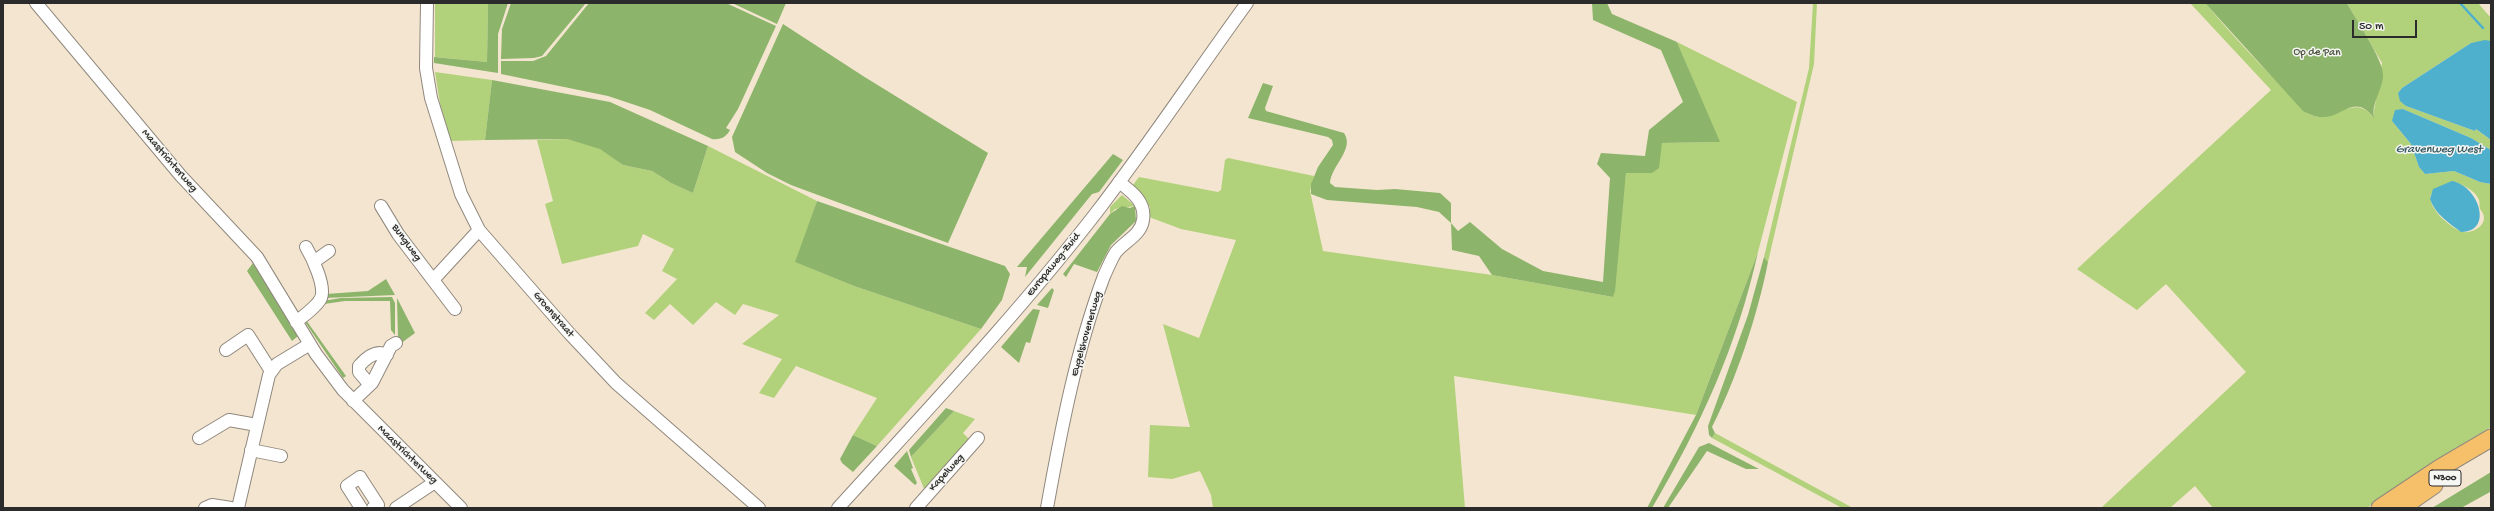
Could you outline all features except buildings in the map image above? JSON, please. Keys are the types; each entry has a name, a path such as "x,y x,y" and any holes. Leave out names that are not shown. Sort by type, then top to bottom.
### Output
{"highway":[{"name":"N300","path":"2380,508 2440,468 2491,438"},
{"name":"N300","path":"2401,508 2434,485 2491,452"}],"street":[{"name":"Maastrichterweg","path":"36,3 181,176 257,257 310,344 353,401 461,508"},
{"name":"Groenstraat","path":"427,3 426,68 431,98 444,144 461,194 479,230 569,334 616,383 760,508"},
{"name":"Europaweg-Zuid","path":"838,508 1023,303 1119,182 1247,3"},
{"name":"Eygelshovenerweg","path":"1047,508 1075,372 1104,277 1116,252 1137,233 1143,223 1144,211 1140,201 1119,182"},
{"name":"Bungweg","path":"381,206 398,234 455,309"},
{"path":"433,280 479,230"},
{"path":"296,322 322,297 315,261 306,247"},
{"path":"315,261 329,251"},
{"path":"226,350 248,335 271,371"},
{"path":"353,401 370,385 391,346 396,343"},
{"path":"238,508 266,382 271,371 283,360 310,344"},
{"path":"370,385 359,372 359,366 374,354 379,352 387,355"},
{"path":"199,438 229,420 238,420 257,425"},
{"name":"Kapelweg","path":"916,508 978,438"},
{"path":"251,450 281,456"},
{"path":"361,508 347,486 360,478 378,505 373,508"},
{"path":"396,508 435,482"},
{"path":"205,508 217,505 231,508"}],"green space":[{"path":"41,3 44,3 189,176 259,250 257,252 208,199"},
{"path":"435,3 488,3 487,62 435,57"},
{"path":"488,3 508,3 498,34 498,73 434,63 434,57 487,62"},
{"path":"511,3 586,3 542,56 534,58 501,59 502,29"},
{"path":"589,3 726,3 776,26 738,109 726,128 730,130 727,134 723,138 712,139 650,110 608,96 501,74 501,61 533,61 546,56"},
{"path":"732,3 786,3 777,24"},
{"path":"1592,3 1607,3 1612,14 1677,42 1720,142 1662,143 1659,168 1652,173 1626,173 1615,291 1613,297 1492,275 1479,256 1452,250 1451,223 1458,231 1470,222 1502,249 1543,271 1603,282 1610,178 1597,164 1601,153 1645,156 1649,130 1683,102 1661,50 1593,20"},
{"path":"1813,3 1817,3 1814,64 1768,262 1764,257 1809,68"},
{"path":"2190,3 2205,3 2245,49 2301,108 2309,114 2318,117 2358,107 2366,110 2373,117 2382,63 2347,3 2478,3 2491,18 2491,41 2471,43 2402,88 2398,93 2406,106 2475,131 2476,129 2491,140 2491,150 2471,138 2403,109 2392,121 2411,144 2419,167 2425,174 2454,171 2480,182 2491,184 2491,427 2434,461 2367,508 2213,508 2195,486 2170,508 2101,508 2246,372 2166,284 2137,310 2077,269 2271,90","holes":["2455,182 2469,189 2479,200 2480,209 2484,215 2484,218 2482,225 2475,230 2468,232 2460,231 2445,221 2432,205 2431,194"]},
{"name":"Op de Pan","path":"2205,3 2347,3 2374,50 2382,69 2383,75 2374,107 2374,118 2361,107 2355,106 2331,116 2324,117 2316,116 2303,111"},
{"path":"783,24 863,76 988,153 948,243 791,185 767,173 735,152 732,137"},
{"path":"1677,42 1797,102 1758,252 1696,415 1454,376 1465,508 1213,508 1211,495 1200,471 1172,479 1148,477 1150,425 1190,427 1163,324 1199,338 1236,240 1181,229 1149,217 1150,207 1133,185 1139,177 1218,192 1221,190 1225,160 1228,158 1314,176 1310,191 1323,251 1492,275 1613,297 1626,172 1652,173 1662,143 1719,142"},
{"path":"435,72 492,80 485,140 451,141 440,104"},
{"path":"492,80 610,102 708,146 693,193 671,183 652,171 623,165 600,149 567,139 485,140"},
{"path":"1263,83 1273,86 1265,108 1266,111 1344,133 1347,139 1347,145 1334,170 1330,183 1335,187 1377,190 1395,189 1440,193 1451,203 1451,223 1439,212 1417,207 1327,200 1311,194 1311,184 1318,167 1333,145 1332,140 1328,137 1248,118"},
{"path":"567,139 600,148 623,165 652,171 671,183 693,193 708,146 817,201 796,262 854,286 981,329 877,446 853,435 877,398 796,366 774,398 759,393 782,359 742,344 779,315 743,304 735,315 716,302 693,325 670,304 654,320 645,313 677,279 662,271 674,249 643,234 638,246 562,264 545,204 553,201 537,140"},
{"path":"1113,154 1123,160 1099,192 1092,194 1025,277 1027,267 1017,267"},
{"path":"1122,195 1135,206 1115,209 1110,214 1110,207"},
{"path":"817,201 1005,266 1010,274 1002,300 981,329 854,286 795,262"},
{"path":"1122,206 1130,208 1135,206 1136,221 1111,245 1097,272 1074,264 1066,277 1063,274 1110,214"},
{"path":"1758,252 1739,320 1716,384 1670,477 1652,508 1647,508 1696,415"},
{"path":"1764,257 1768,262 1752,325 1738,368 1712,427 1715,433 1712,438 1709,435 1708,426 1748,315"},
{"path":"253,263 298,336 292,341 247,271"},
{"path":"386,279 395,295 325,298 326,294 368,291"},
{"path":"1052,288 1054,290 1048,308 1037,305"},
{"path":"392,297 395,303 395,335 391,330 390,301 345,301 324,304 306,320 346,376 343,378 303,319 323,301 341,298"},
{"path":"397,298 415,333 400,344 398,337"},
{"path":"1033,309 1040,310 1030,343 1026,342 1019,363 1001,347"},
{"path":"946,408 954,411 911,457 909,450"},
{"path":"954,411 975,419 963,433 970,440 925,491 911,457"},
{"path":"1715,433 1853,508 1842,508 1712,438"},
{"path":"853,435 877,446 853,472 842,463 840,459"},
{"path":"1709,443 1759,469 1746,469 1707,451 1668,508 1663,508 1699,447"},
{"path":"907,451 913,468 911,469 917,483 915,485 894,466"},
{"path":"2491,472 2490,492 2461,508 2432,508"}],"water":[{"name":"Gravenweg West","path":"2485,40 2491,41 2491,140 2476,129 2475,131 2406,106 2400,101 2398,93 2402,88 2471,43"},
{"name":"Gravenweg West","path":"2403,109 2471,138 2491,150 2491,184 2480,182 2454,171 2425,174 2419,167 2411,144 2392,121 2395,110"},
{"name":"Gravenweg West","path":"2452,181 2469,191 2479,208 2480,217 2477,225 2471,230 2461,232 2439,214 2430,199 2433,189"}],"waterway":[{"path":"2460,3 2483,28"}]}
